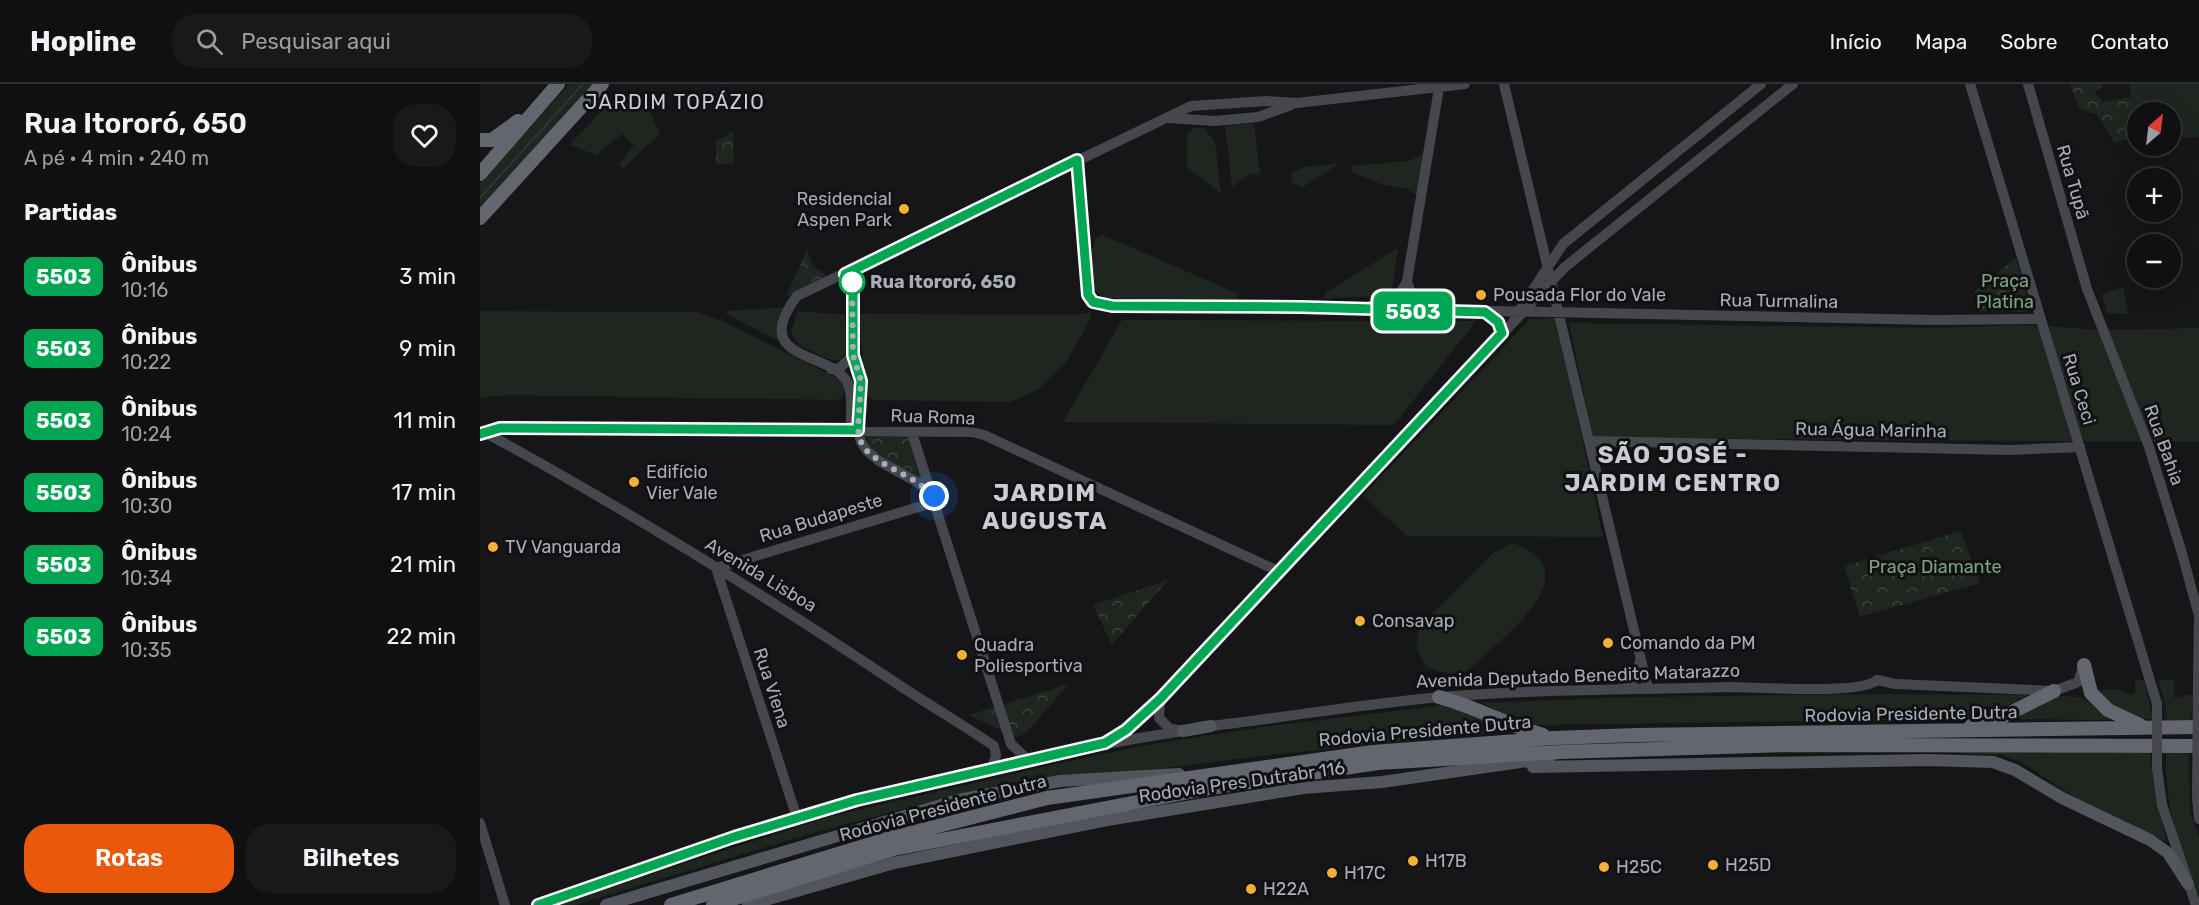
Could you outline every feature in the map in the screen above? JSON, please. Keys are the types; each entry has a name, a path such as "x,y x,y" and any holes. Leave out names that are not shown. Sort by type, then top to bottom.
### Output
{"highway":[{"path":"480,174 558,84"},
{"path":"480,218 602,84"},
{"path":"480,140 492,140 537,109"},
{"path":"2084,666 2091,693 2108,710 2145,727"},
{"path":"1955,731 1998,719 2060,690"},
{"path":"1439,697 1469,705 1516,728 1554,738"},
{"name":"Rodovia Presidente Dutra","path":"671,905 887,839 1047,798 1218,772 1373,752 1554,738 2199,727"},
{"name":"Rodovia Presidente Dutra","path":"713,905 894,849 1210,788 1378,763 1561,752 1786,745 2199,746"}],"main road":[{"path":"935,499 917,482 867,451 855,431 849,387 845,378 800,354 787,343 782,323 787,309 797,296 1191,106 1266,101 1297,103 1466,84"},
{"path":"1504,84 1648,689"},
{"path":"1519,315 1548,264 1563,244 1761,84"},
{"path":"1105,743 1126,730 1160,699 1565,267 1793,84"},
{"name":"Rua Ceci","path":"1970,84 2157,704 2157,769 2162,805 2196,905"},
{"name":"Rua Tupã","path":"2028,84 2087,289"},
{"path":"1077,160 1088,295 1093,302 1112,306 1300,307 1342,310 1394,301 1407,281 1439,88"},
{"path":"1718,119 1719,130 1728,136"},
{"path":"1548,264 1565,267"},
{"path":"845,274 853,291 853,355 861,381 855,431"},
{"path":"1407,281 1414,302 1420,311"},
{"name":"Rua Bahia","path":"2087,289 2149,447 2199,615 2197,797 2199,819"},
{"name":"Rua Turmalina","path":"1342,310 1485,312 1519,315 1560,313 1934,320 2041,318"},
{"path":"1485,312 1498,322 1502,333"},
{"path":"831,369 840,368 853,355"},
{"name":"Rua Roma","path":"482,433 500,428 972,432 984,435 1280,572"},
{"name":"Avenida Lisboa","path":"482,433 582,485 804,620 994,746 996,767"},
{"path":"912,433 935,499 1011,744 1027,759"},
{"name":"Rua Água Marinha","path":"1590,441 2010,450 2080,447"},
{"name":"Rua Budapeste","path":"716,568 935,499"},
{"name":"Rua Viena","path":"716,568 797,818"},
{"path":"1620,688 1635,679 1641,658"},
{"path":"2060,690 2078,682 2084,666"},
{"path":"1808,677 1808,686 1813,690"},
{"name":"Avenida Deputado Benedito Matarazzo","path":"538,905 857,800 1027,759 1105,743 1211,726 1439,697 1620,688 1771,686 1813,690 1868,687 1877,680 1896,684 2060,690"},
{"path":"1160,699 1158,718 1170,729 1183,731"},
{"path":"996,767 1011,744"},
{"name":"Rodovia Pres Dutrabr 116","path":"748,905 894,863 992,842 1244,797 1303,788 1382,782 1563,757 1732,752 1786,745"},
{"path":"1472,768 1928,760 1993,762 2015,770 2062,798 2150,840 2168,853 2188,884"},
{"path":"606,905 958,801 1060,781 1218,772"},
{"path":"480,823 505,905"}],"green space":[{"path":"569,84 595,84 480,210 480,183"},
{"path":"2070,84 2102,84 2102,88 2094,92 2102,102 2133,97 2134,102 2127,102 2127,128 2112,137 2096,114 2080,110"},
{"path":"2129,84 2199,84 2199,137 2181,138 2181,102 2132,102"},
{"path":"640,91 660,134 623,168 619,164 634,145 622,134 596,155 570,145 606,106"},
{"path":"1254,123 1260,175 1252,173 1232,187 1225,126"},
{"path":"1194,128 1204,128 1215,142 1221,193 1187,168 1187,134"},
{"path":"2127,128 2127,140 2113,143 2112,137"},
{"path":"733,132 734,163 716,164 716,141"},
{"path":"1426,152 1418,196 1407,189 1381,184 1352,172 1352,166 1409,161"},
{"path":"1339,164 1303,187 1291,182 1292,173 1303,167"},
{"path":"1103,235 1239,294 1236,301 1104,298 1093,288 1092,253 1095,238"},
{"path":"1398,248 1391,296 1324,298 1325,293"},
{"path":"807,250 813,266 829,277 786,297"},
{"name":"Praça Platina","path":"2014,259 2017,260 2030,309 2026,312 1980,311 1975,291"},
{"path":"2123,287 2129,314 2107,313 2102,294"},
{"path":"785,306 779,325 785,344 726,314 727,311"},
{"path":"480,311 698,312 722,321 843,381 845,392 838,400 506,395 480,398"},
{"path":"798,311 845,315 847,351 840,360 833,361 799,345 791,332"},
{"path":"1090,312 1091,318 1065,364 1037,390 1011,402 872,400 867,396 858,314 1077,315"},
{"path":"1557,318 1603,537 1407,536 1363,496 1530,319"},
{"path":"1122,320 1476,321 1394,425 1063,422"},
{"path":"1569,323 1935,328 2027,325 2102,330 2199,328 2199,442 1593,438"},
{"path":"866,433 911,435 922,481 871,452"},
{"name":"Praça Diamante","path":"1961,531 1980,583 1860,617 1844,566"},
{"path":"1512,543 1536,555 1545,570 1543,587 1534,605 1501,641 1469,670 1448,673 1426,667 1416,647 1419,627 1493,553"},
{"path":"1168,580 1112,645 1093,605"},
{"path":"2135,680 2144,680 2153,718 2136,718 2121,713 2098,691 2115,689 2131,695 2135,692"},
{"path":"2158,680 2174,680 2174,698 2193,694 2191,721 2167,720"},
{"path":"1069,684 1025,734 1016,737 969,715"},
{"path":"2028,695 1987,716 1967,719 1534,725 1520,723 1482,703 1635,697"},
{"path":"2082,697 2110,720 2010,719 2050,698"},
{"path":"1445,705 1462,706 1510,731 1261,756 964,793 802,836 576,905 555,905 832,816 1038,768 1146,745 1270,726"},
{"path":"1958,750 2150,752 2155,794 2167,842 2090,807 2021,762 2001,755 1962,754"},
{"path":"2166,753 2189,753 2190,811 2199,837 2199,892 2178,842 2170,807"}],"waterway":[{"path":"480,198 583,84"}],"bus line":[{"name":"5503","path":"480,434 500,428 858,430 861,381 853,355 852,282 845,274 1077,160 1088,295 1093,302 1112,306 1249,309 1300,307 1342,310 1485,312 1498,322 1502,333 1160,699 1126,730 1105,743 1027,759 857,800 734,837 538,905"}],"place":[{"name":"Residencial Aspen Park","path":"904,209"},
{"name":"Rua Itororó, 650","path":"852,282"},
{"name":"Pousada Flor do Vale","path":"1481,295"},
{"name":"Edifício Vier Vale","path":"634,482"},
{"name":"TV Vanguarda","path":"493,547"},
{"name":"Consavap","path":"1360,621"},
{"name":"Comando da PM","path":"1608,643"},
{"name":"Quadra Poliesportiva","path":"962,655"},
{"name":"H17B","path":"1413,861"},
{"name":"H25D","path":"1713,865"},
{"name":"H25C","path":"1604,867"},
{"name":"H17C","path":"1332,873"},
{"name":"H22A","path":"1251,889"}],"district":[{"name":"JARDIM TOPÁZIO","path":"675,102"},
{"name":"SÃO JOSÉ - JARDIM CENTRO","path":"1673,469"},
{"name":"JARDIM AUGUSTA","path":"1045,507"}],"route":[{"path":"852,282 853,355 861,381 858,430 861,442 867,451 879,461 917,482 934,496"}]}
